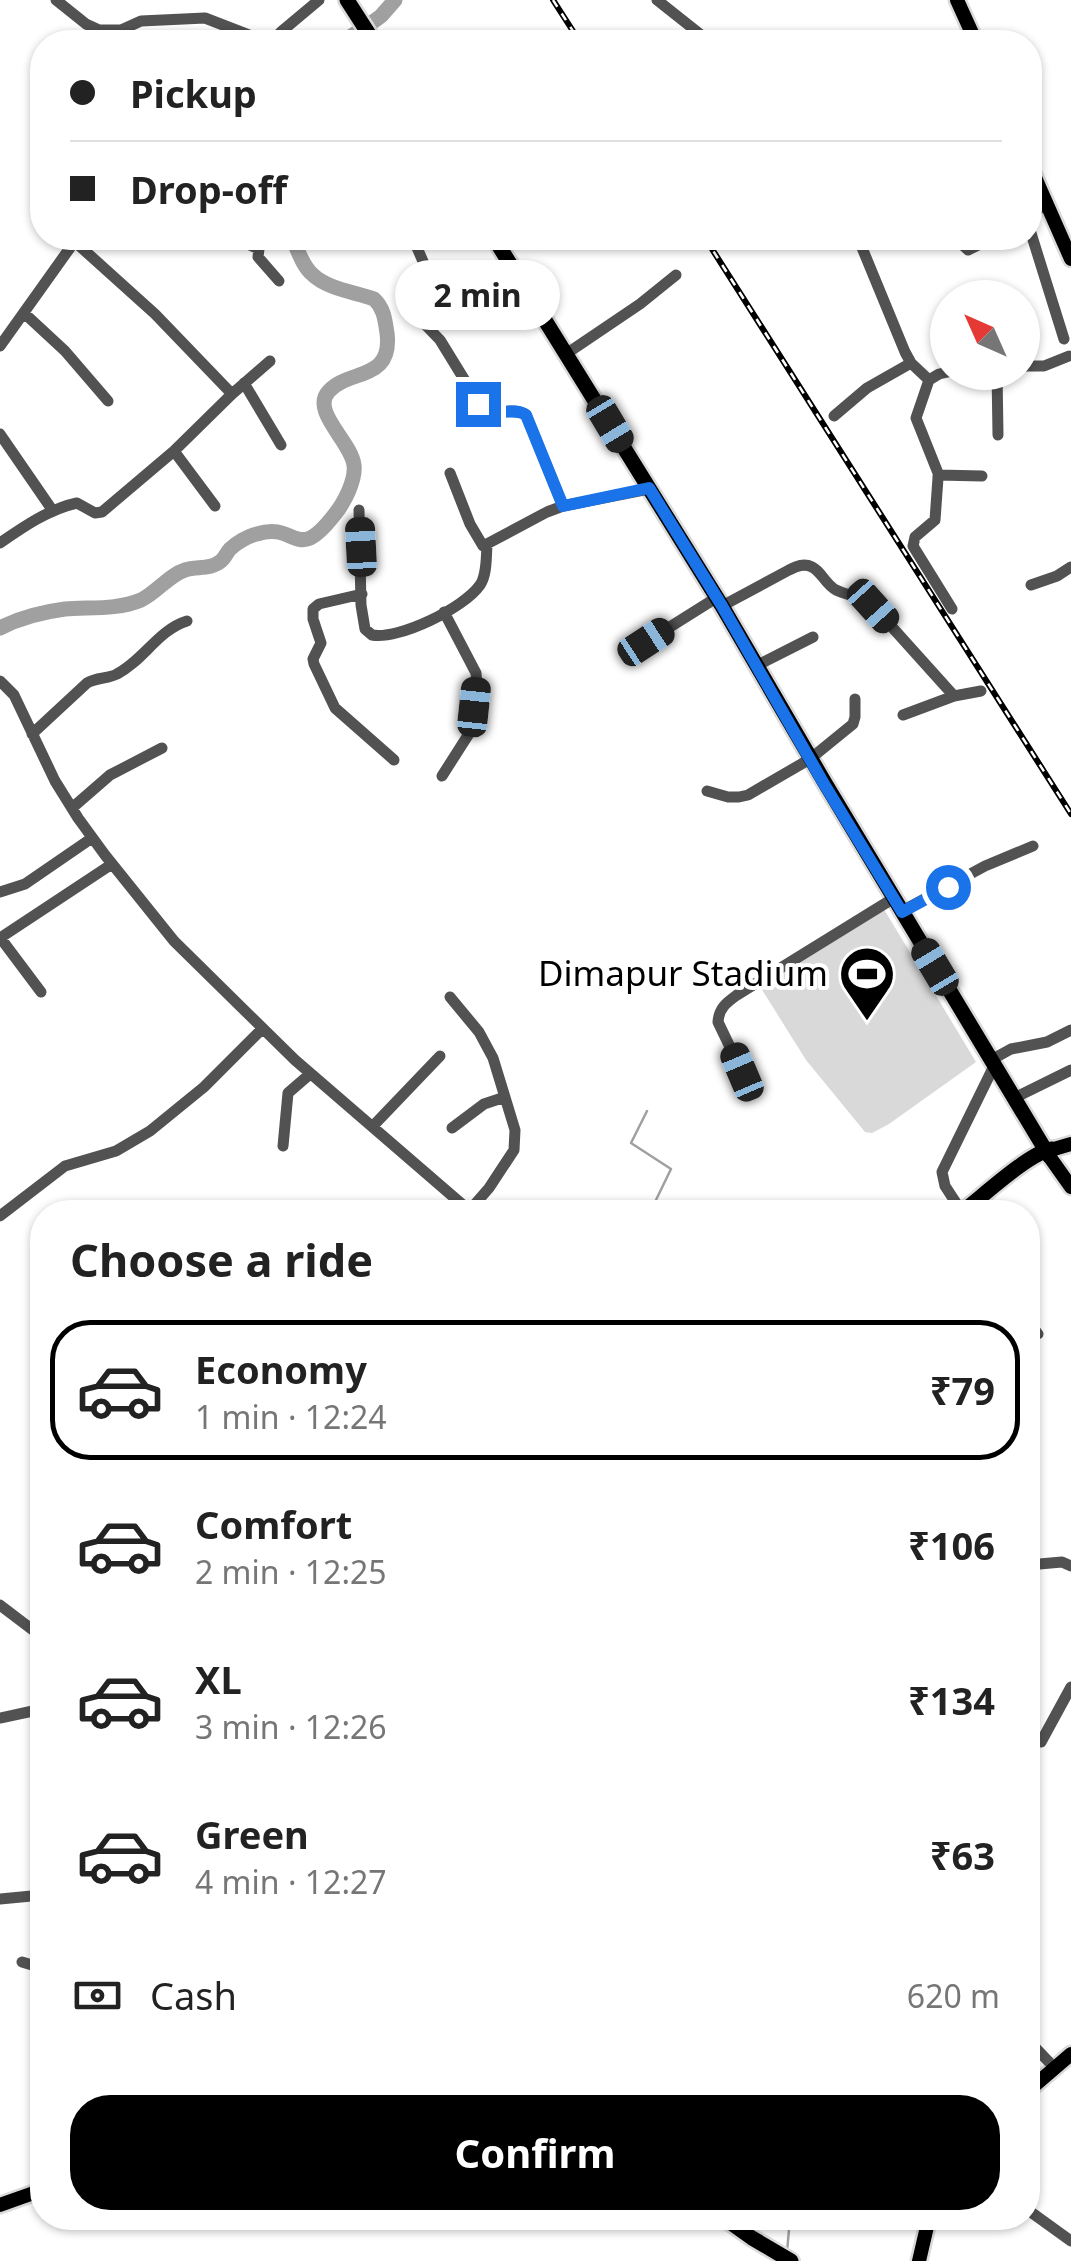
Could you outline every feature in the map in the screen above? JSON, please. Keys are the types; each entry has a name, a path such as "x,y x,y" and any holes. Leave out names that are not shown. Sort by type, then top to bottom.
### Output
{"highway":[{"path":"348,0 367,30"},
{"path":"501,250 719,602 992,1063 1049,1152"},
{"path":"979,1200 1049,1152"},
{"path":"992,1200 1049,1152"},
{"path":"727,2230 771,2261"},
{"path":"741,2230 791,2261"}],"main road":[{"path":"957,0 971,30"},
{"path":"1042,193 1071,259"},
{"path":"1071,1144 1049,1152 1071,1187"},
{"path":"1040,2070 1071,2043"},
{"path":"1040,2081 1071,2054"},
{"path":"0,2206 30,2195"},
{"path":"0,2213 30,2203"},
{"path":"919,2261 926,2230"},
{"path":"928,2261 934,2230"}],"street":[{"path":"56,0 99,30"},
{"path":"283,30 319,0"},
{"path":"657,0 695,30"},
{"path":"121,30 144,21 205,18 237,30"},
{"path":"1042,207 1047,204"},
{"path":"0,346 67,250"},
{"path":"87,250 232,394"},
{"path":"258,250 258,257 280,281"},
{"path":"418,250 434,289 415,314 440,340 483,410 518,410 526,415 563,506"},
{"path":"863,250 911,363 930,380 916,418 938,475 935,520 915,538 913,546 952,609"},
{"path":"1037,250 1068,337 1070,359 1040,366"},
{"path":"566,354 676,275"},
{"path":"24,313 108,401"},
{"path":"0,543 54,511 77,503 94,513 102,512 174,451 270,360"},
{"path":"834,416 866,388 911,363"},
{"path":"244,383 281,445"},
{"path":"997,390 998,436"},
{"path":"0,434 54,511"},
{"path":"174,451 215,506"},
{"path":"450,473 480,545 486,546 546,512 649,488"},
{"path":"938,475 982,476"},
{"path":"359,510 362,619 372,635 404,632 466,598 482,582 486,546"},
{"path":"646,642 719,602 799,565 808,565 835,590 856,595 873,606 954,696"},
{"path":"1030,585 1058,576 1071,567"},
{"path":"362,594 318,604 313,610 321,640 314,664 336,708 394,760"},
{"path":"442,776 471,732 477,684 476,673 444,612"},
{"path":"32,734 87,682 117,674 166,632 187,621"},
{"path":"756,666 813,637"},
{"path":"0,680 14,695 54,781 92,838 174,941 262,1030 456,1200"},
{"path":"903,715 954,696 981,691"},
{"path":"707,791 739,798 810,758 852,724 856,718 856,699"},
{"path":"72,808 110,775 162,748"},
{"path":"0,892 25,884 92,838"},
{"path":"748,1092 718,1022 718,1013 725,1004 898,904 1033,846"},
{"path":"40,992 2,938 112,864"},
{"path":"450,997 479,1032 493,1058 515,1130 514,1150 480,1200"},
{"path":"0,1215 65,1166 116,1151 150,1130 204,1088 262,1030"},
{"path":"954,1200 942,1172 992,1063 1011,1049 1039,1044 1071,1030"},
{"path":"373,1126 440,1056"},
{"path":"1014,1098 1071,1070"},
{"path":"282,1146 288,1094 310,1074"},
{"path":"452,1128 484,1104 504,1097"},
{"path":"1040,1565 1066,1564 1071,1548"},
{"path":"0,1605 30,1628"},
{"path":"1041,1742 1071,1687"},
{"path":"0,1718 30,1712"},
{"path":"0,1899 30,1896"},
{"path":"22,1962 30,1964"},
{"path":"1040,2053 1049,2062"},
{"path":"1040,2219 1071,2242"}],"shaded area":[{"name":"Dimapur Stadium","path":"882,906 976,1062 872,1133 865,1132 806,1060 759,985"}],"waterway":[{"path":"370,24 395,0"},
{"path":"0,628 48,612 113,607 141,600 179,572 217,564 233,547 254,535 270,532 304,540 312,537 338,509 351,484 354,465 328,417 324,399 337,384 377,367 387,348 386,323 374,299 318,279 298,250"},
{"path":"647,1111 631,1143 671,1169 656,1200"},
{"path":"787,2252 789,2230"}],"railway":[{"path":"553,0 572,30"},
{"path":"713,250 1071,814"}],"place":[{"name":"Dimapur Stadium","path":"867,1023"}],"route":[{"path":"478,404 489,412 518,410 526,415 563,506 649,488 902,912 948,887"}]}
